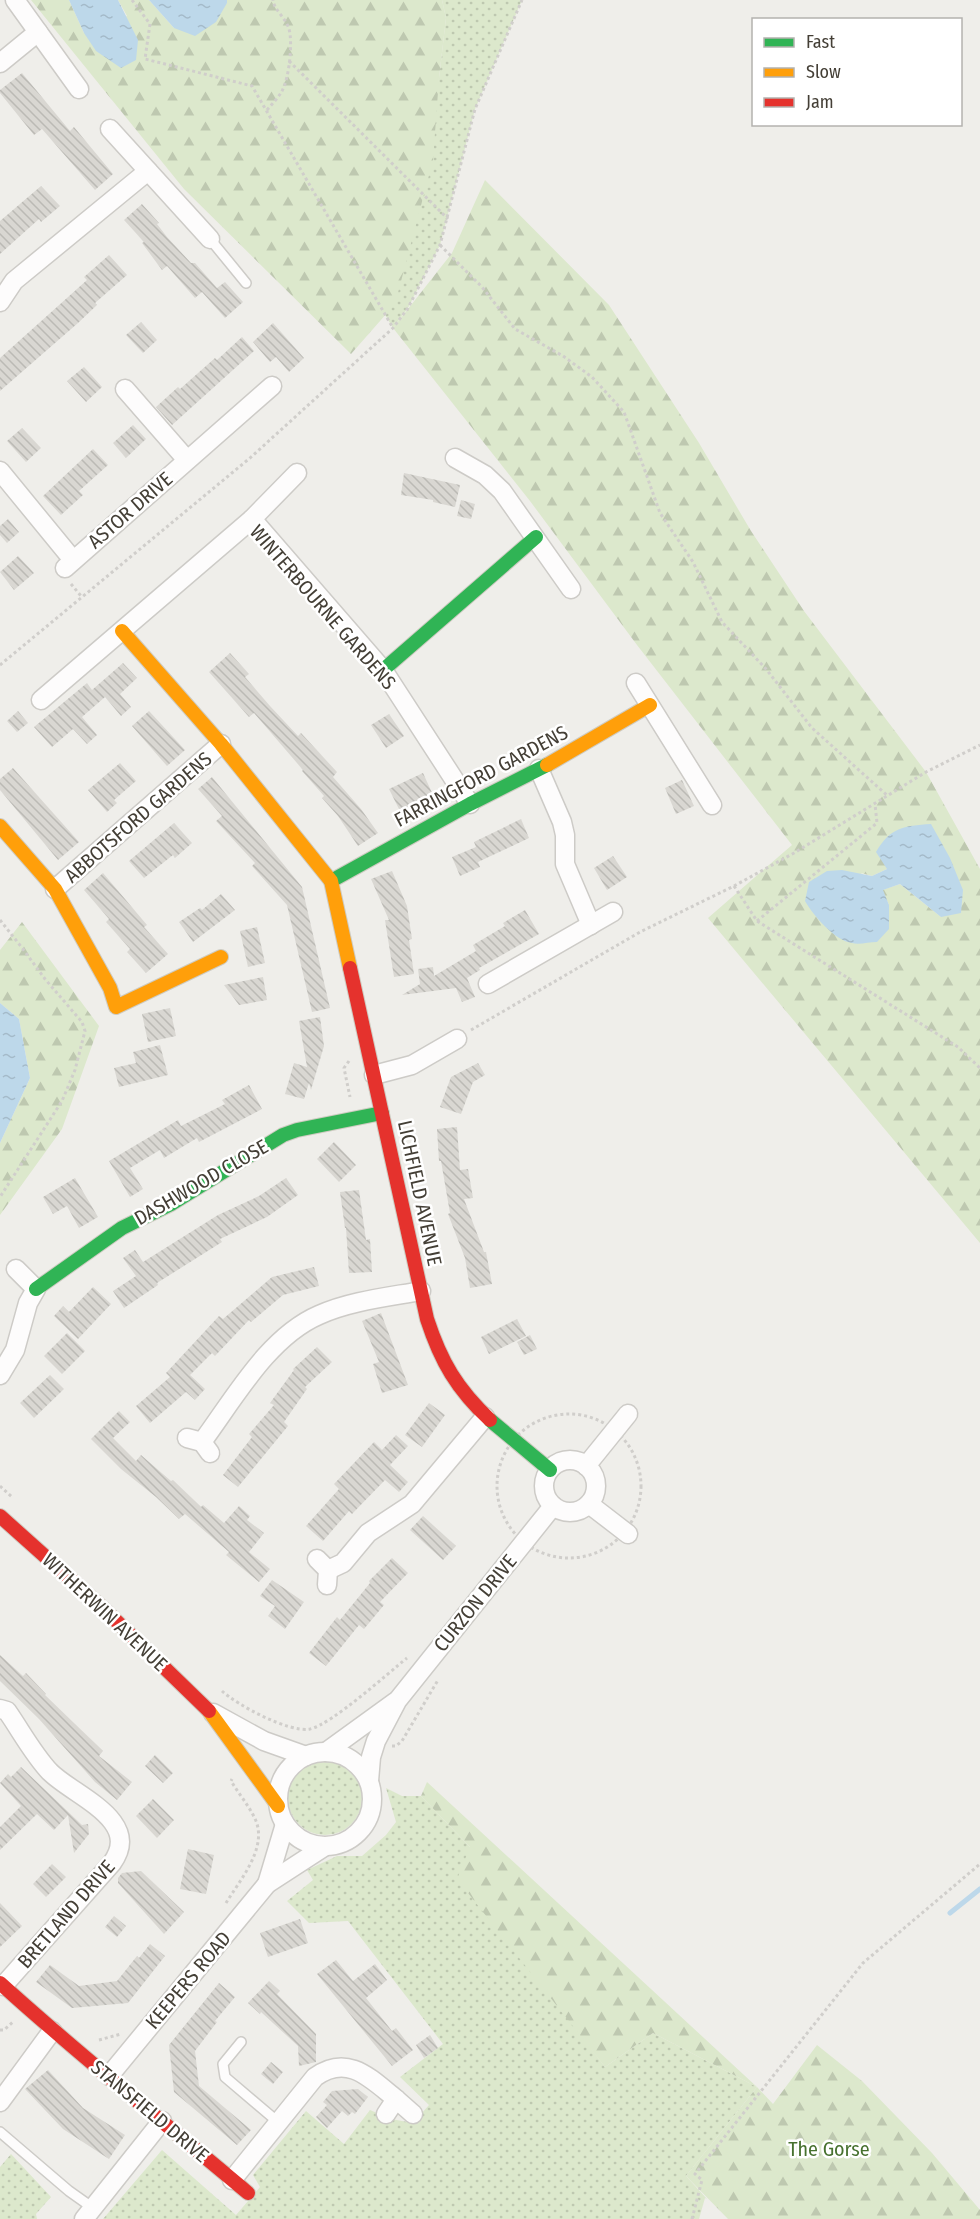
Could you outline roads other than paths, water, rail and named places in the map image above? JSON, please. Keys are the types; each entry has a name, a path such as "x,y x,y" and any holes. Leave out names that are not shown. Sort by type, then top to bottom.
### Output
{"street":[{"path":"15,0 79,90"},
{"path":"0,63 38,32"},
{"path":"110,129 210,239"},
{"path":"0,302 14,281 148,171"},
{"name":"ASTOR DRIVE","path":"0,471 69,564 272,386"},
{"name":"ASTOR DRIVE","path":"125,389 187,460"},
{"path":"455,458 485,475 502,491 571,590"},
{"path":"252,519 297,473"},
{"name":"WINTERBOURNE GARDENS","path":"41,700 252,519 383,670 470,804"},
{"path":"383,670 536,537"},
{"path":"122,631 221,744 331,881"},
{"path":"636,683 712,805"},
{"name":"FARRINGFORD GARDENS","path":"331,881 470,804 539,769 650,705"},
{"name":"ABBOTSFORD GARDENS","path":"55,889 221,744"},
{"path":"539,769 562,822 564,864 591,925"},
{"name":"ABBOTSFORD GARDENS","path":"0,826 55,889 110,988 116,1007 221,957"},
{"name":"LICHFIELD AVENUE","path":"331,881 436,1351 453,1382 464,1396 485,1417 549,1470"},
{"path":"488,984 613,912"},
{"path":"374,1075 412,1065 457,1039"},
{"name":"DASHWOOD CLOSE","path":"36,1289 122,1228 171,1204 283,1135 297,1130 382,1113"},
{"path":"0,1376 15,1350 28,1303 36,1289 16,1269"},
{"path":"200,1444 280,1340 298,1326 334,1309 421,1291"},
{"path":"586,1466 628,1414"},
{"path":"324,1571 343,1563 368,1533 412,1504 485,1417"},
{"path":"571,1460 586,1466 592,1472 596,1488 589,1504 583,1509 567,1512 553,1506 545,1492 544,1485 549,1470 555,1465 571,1460"},
{"path":"589,1504 625,1532"},
{"name":"CURZON DRIVE","path":"397,1701 553,1506"},
{"name":"WITHERWIN AVENUE","path":"0,1516 105,1610 209,1711 278,1806"},
{"path":"326,1752 397,1701"},
{"path":"369,1781 371,1757 376,1741 397,1701"},
{"name":"BRETLAND DRIVE","path":"0,1709 7,1711 49,1770 67,1787 102,1809 116,1828 121,1842 121,1848 112,1863 1,1984"},
{"name":"WITHERWIN AVENUE","path":"209,1711 264,1741 306,1756"},
{"path":"326,1752 339,1754 352,1760 369,1781 373,1797 371,1812 364,1826 353,1838 339,1845 324,1847 308,1844 295,1836 285,1824 278,1806 278,1791 284,1776 293,1764 306,1756 326,1752"},
{"path":"267,1884 285,1824"},
{"path":"267,1884 324,1847"},
{"name":"KEEPERS ROAD","path":"108,2076 267,1884"},
{"name":"STANSFIELD DRIVE","path":"1,1984 52,2031 248,2193"},
{"path":"0,2102 52,2031"},
{"path":"232,2180 315,2077 332,2069 352,2068 362,2073 391,2107 413,2114"},
{"path":"88,2213 162,2121"}],"lane":[{"path":"210,239 246,283"},
{"path":"241,2042 223,2064 225,2078 278,2122"},
{"path":"0,2132 69,2191 88,2213"}],"water":[{"path":"69,0 118,0 138,40 136,60 121,68 96,51 84,33"},
{"path":"149,0 227,0 227,3 216,22 195,36 174,28"},
{"path":"931,824 950,858 963,890 961,913 941,917 900,884 883,890 889,905 889,929 877,942 858,944 845,941 832,933 805,901 809,882 827,871 842,870 872,876 887,869 876,852 887,837 905,827"},
{"path":"0,1003 19,1019 30,1078 0,1143"}],"waterway":[{"path":"950,1913 980,1889"}],"park label":[{"name":"The Gorse","path":"829,2149"}]}
